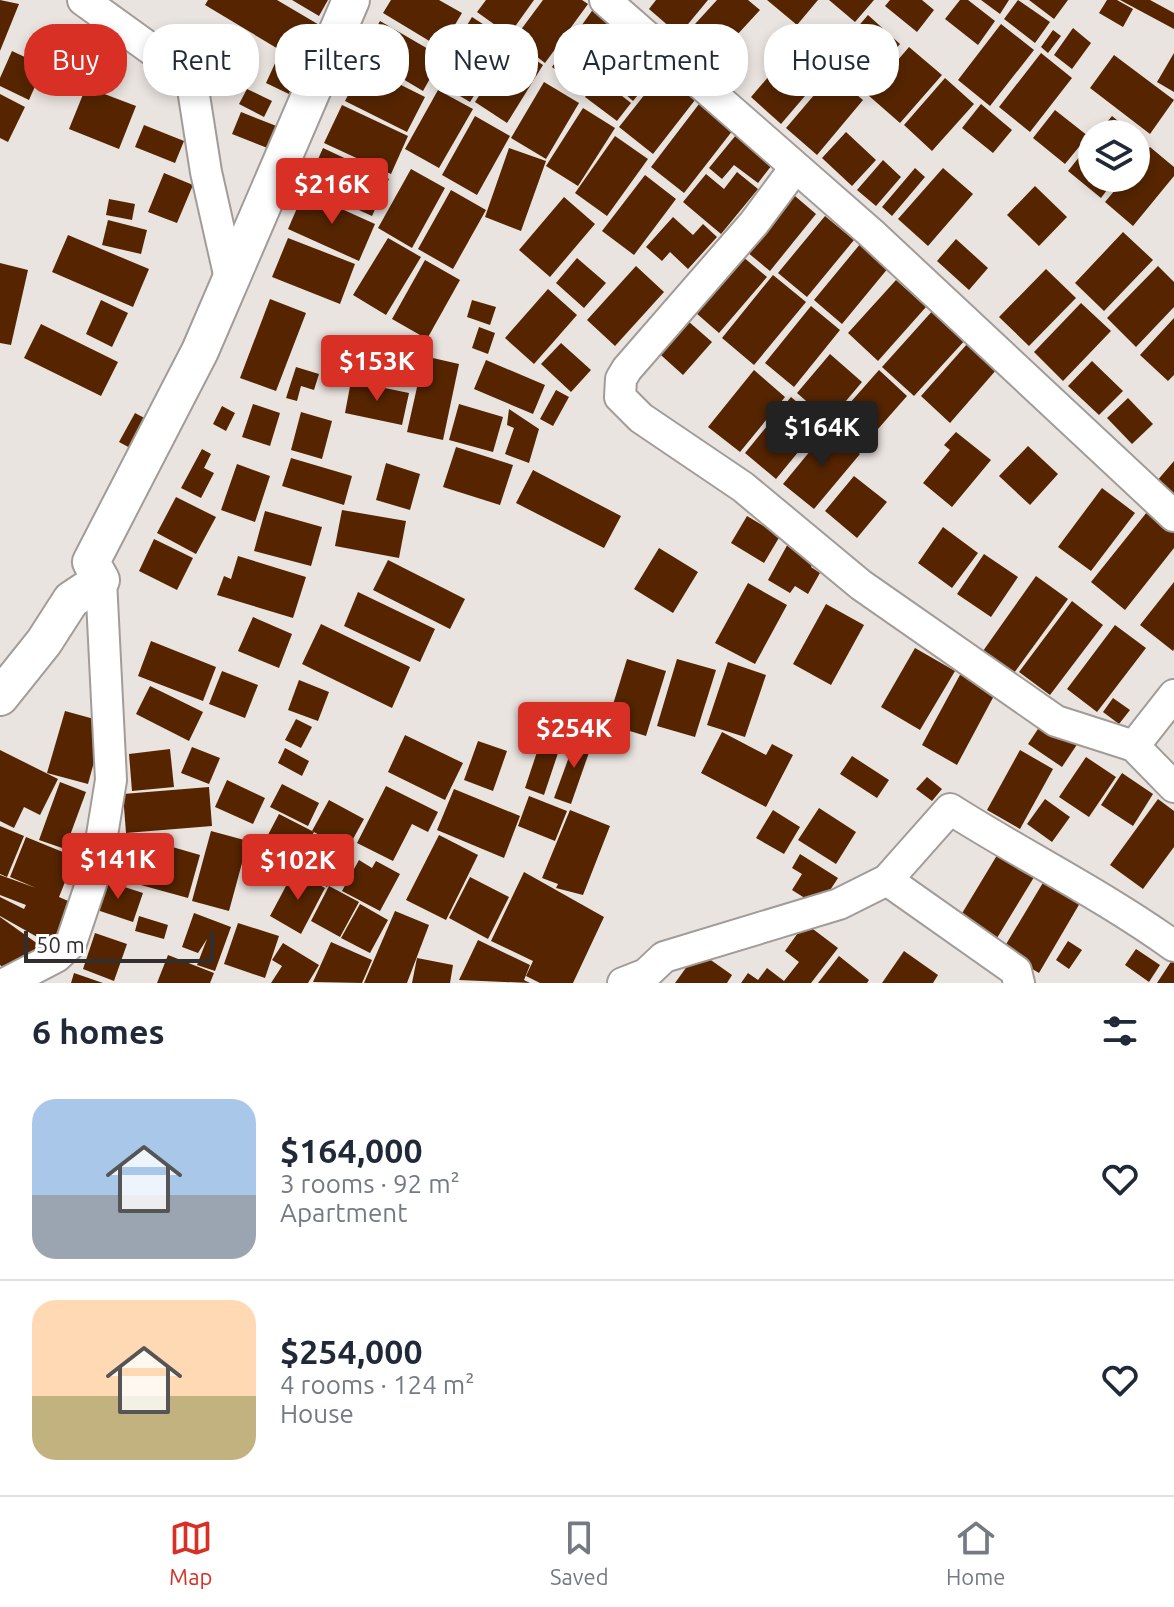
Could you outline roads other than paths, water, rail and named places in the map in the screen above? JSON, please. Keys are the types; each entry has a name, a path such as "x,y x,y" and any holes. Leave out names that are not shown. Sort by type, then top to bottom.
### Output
{"street":[{"path":"83,0 173,65 193,89 206,172 231,283"},
{"path":"6,983 56,957 71,943 97,866 111,780 101,580 91,562 200,351 351,0"},
{"path":"605,0 909,267 1174,516"},
{"path":"795,168 754,223 627,369 621,379 620,397 641,418 743,487 861,585 1056,721 1134,746 1174,787"},
{"path":"0,697 44,642 71,600 101,580"},
{"path":"1134,746 1174,695"},
{"path":"623,983 646,974 664,957 839,904 887,880 950,809 1037,864 1138,920 1174,946"},
{"path":"887,880 1016,971 1019,983"}]}
